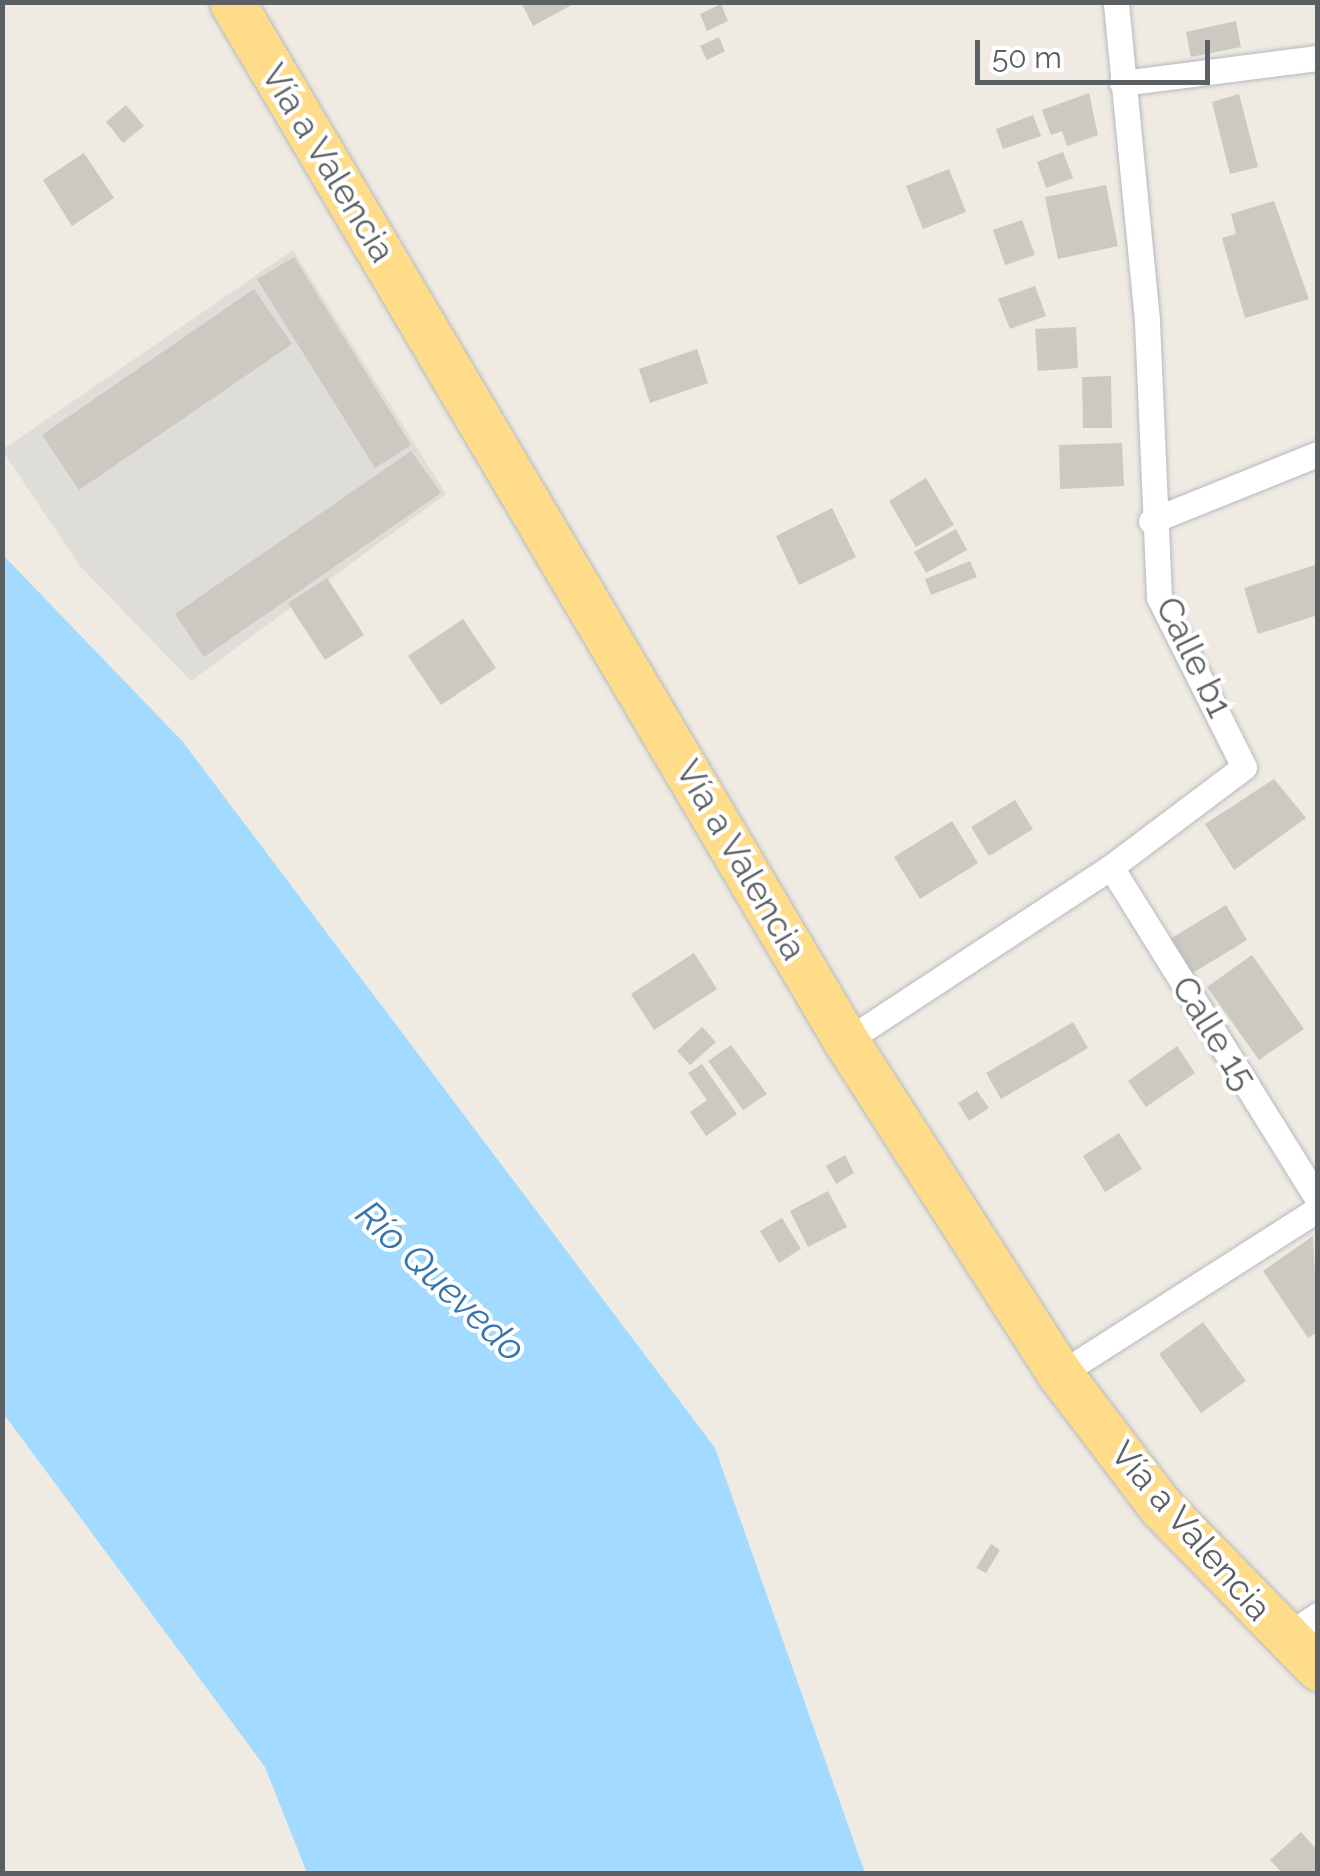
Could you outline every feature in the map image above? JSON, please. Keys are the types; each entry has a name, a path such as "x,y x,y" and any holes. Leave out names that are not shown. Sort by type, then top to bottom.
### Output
{"highway":[{"name":"Vía a Valencia","path":"232,2 846,1041 1060,1374 1161,1508 1301,1626 1318,1668"}],"street":[{"name":"Calle b1","path":"846,1041 1111,867 1244,766 1159,597 1151,521 1147,320 1116,2"},
{"path":"1122,83 1318,58"},
{"path":"1151,521 1318,454"},
{"name":"Calle 15","path":"1111,867 1318,1199"},
{"path":"1060,1374 1318,1209"}],"shaded area":[{"path":"293,250 446,494 191,681 79,565 2,450"}],"water":[{"name":"Río Quevedo","path":"3,555 183,742 715,1448 865,1873 307,1873 265,1767 3,1413"}],"building":[{"path":"521,2 577,2 533,26"},
{"path":"721,4 728,21 707,31 700,14"},
{"path":"1236,21 1241,47 1191,57 1186,32"},
{"path":"719,37 725,51 707,60 700,46"},
{"path":"1089,93 1098,135 1067,146 1062,131 1051,135 1042,110"},
{"path":"1239,94 1258,167 1230,174 1212,102"},
{"path":"126,105 144,126 123,143 106,122"},
{"path":"1033,115 1041,136 1003,149 996,129"},
{"path":"1063,152 1073,178 1046,188 1037,162"},
{"path":"84,153 114,198 72,226 43,180"},
{"path":"949,169 966,212 923,229 906,186"},
{"path":"1106,185 1118,246 1058,259 1045,197"},
{"path":"1274,201 1309,299 1245,318 1222,238 1236,234 1231,214"},
{"path":"1022,220 1035,255 1005,265 993,230"},
{"path":"294,257 411,445 375,468 257,279"},
{"path":"1035,286 1046,316 1010,329 998,299"},
{"path":"254,289 292,344 79,490 42,435"},
{"path":"1076,327 1078,368 1038,371 1035,329"},
{"path":"697,349 708,383 650,403 639,369"},
{"path":"1111,376 1112,428 1083,428 1082,377"},
{"path":"1122,443 1124,486 1060,489 1059,445"},
{"path":"411,451 441,493 204,657 175,614"},
{"path":"926,478 954,525 916,547 889,501"},
{"path":"832,508 856,557 799,585 776,536"},
{"path":"956,529 967,550 926,573 914,552"},
{"path":"970,561 977,577 931,595 925,579"},
{"path":"1315,565 1318,615 1258,634 1244,588"},
{"path":"327,578 364,635 325,660 288,603"},
{"path":"463,619 496,668 441,705 408,656"},
{"path":"1274,779 1306,818 1234,870 1205,824"},
{"path":"1015,800 1033,829 989,856 971,827"},
{"path":"952,821 978,863 920,899 894,857"},
{"path":"1226,905 1247,940 1186,977 1165,942"},
{"path":"694,953 717,989 654,1030 631,994"},
{"path":"1252,955 1304,1029 1259,1060 1207,987"},
{"path":"1073,1022 1088,1048 1001,1099 986,1073"},
{"path":"702,1027 716,1042 690,1065 677,1051"},
{"path":"731,1045 767,1094 743,1110 708,1061"},
{"path":"1177,1046 1195,1073 1146,1107 1128,1081"},
{"path":"702,1064 737,1114 706,1136 690,1112 707,1100 688,1073"},
{"path":"977,1091 989,1108 969,1121 958,1103"},
{"path":"1119,1133 1142,1169 1105,1192 1083,1156"},
{"path":"845,1155 854,1173 836,1184 826,1166"},
{"path":"828,1191 847,1227 808,1247 790,1211"},
{"path":"782,1218 801,1249 779,1263 760,1231"},
{"path":"1313,1236 1318,1332 1308,1338 1263,1271"},
{"path":"1203,1322 1246,1381 1201,1413 1159,1354"},
{"path":"991,1544 1000,1550 986,1573 976,1568"},
{"path":"1301,1832 1318,1851 1318,1874 1283,1874 1270,1860"}]}
